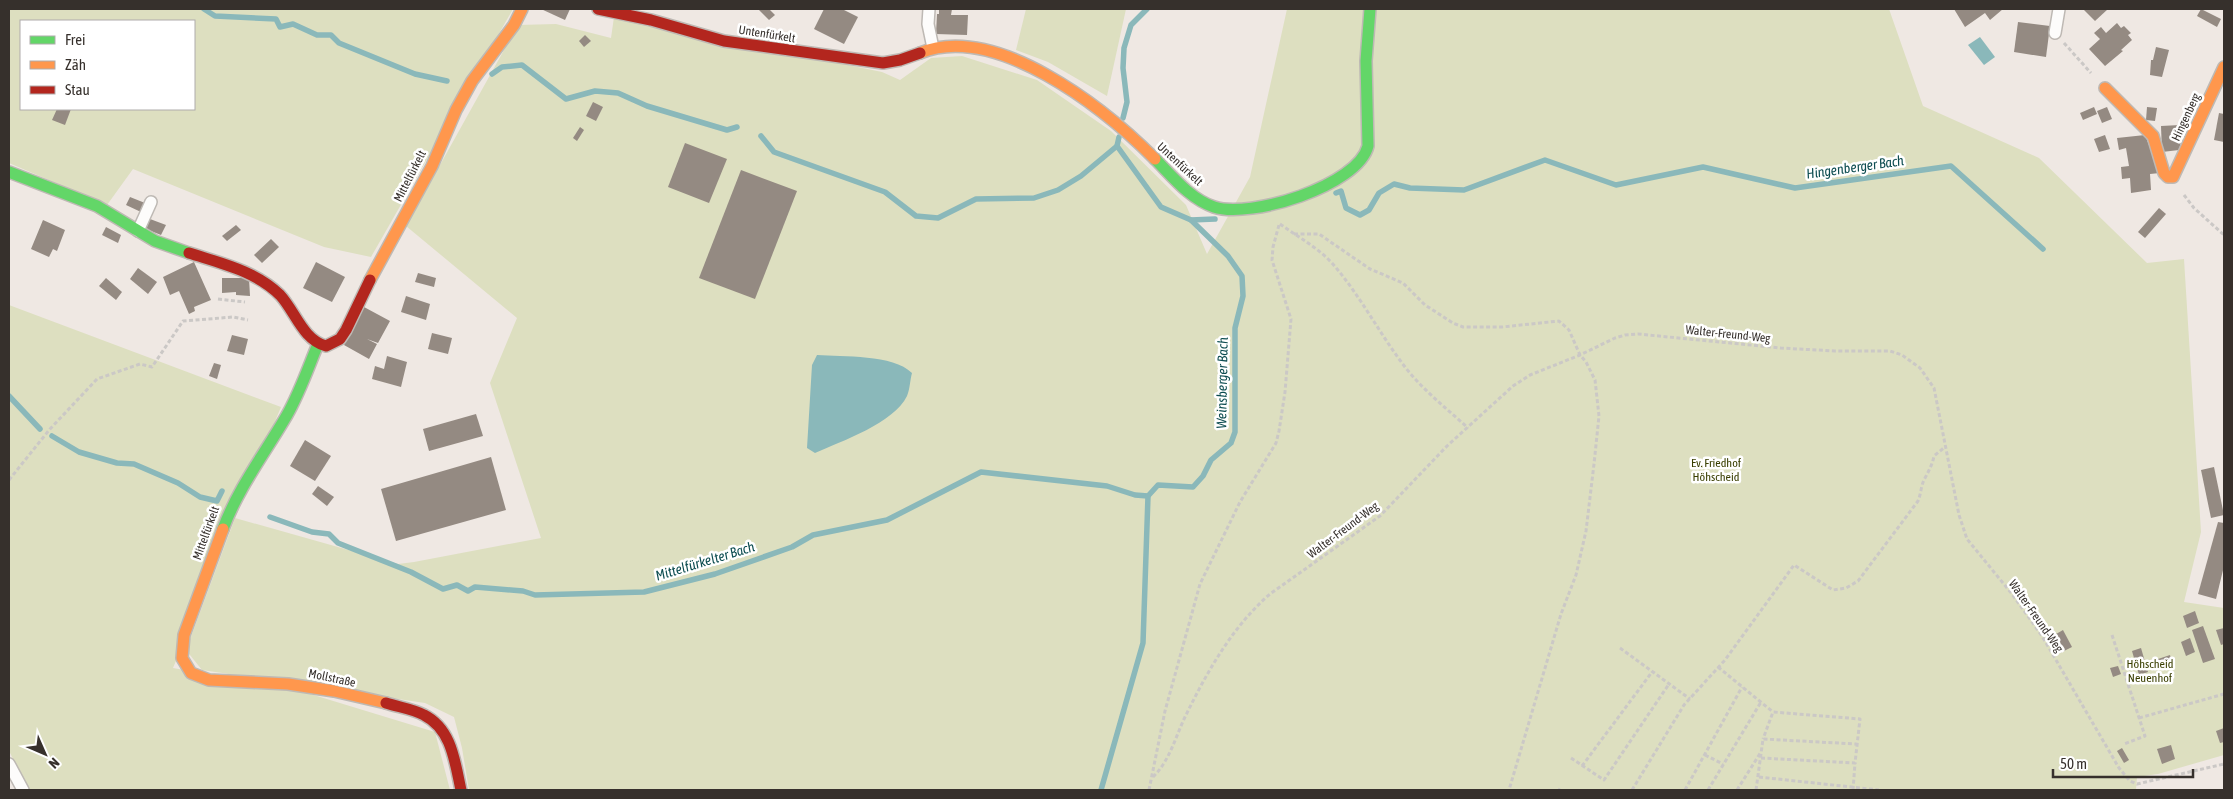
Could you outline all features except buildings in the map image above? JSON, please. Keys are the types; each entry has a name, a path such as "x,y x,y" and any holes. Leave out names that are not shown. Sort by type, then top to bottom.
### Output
{"street":[{"name":"Mittelfürkelt","path":"185,630 231,506 287,414 301,387 318,344 326,346 334,344 346,330 376,267 424,181 456,110 472,81 514,26 522,9"},
{"name":"Untenfürkelt","path":"598,9 651,20 724,41 827,57 883,63 897,62 933,48 948,45 973,48 997,54 1053,80 1107,115 1192,195 1211,206 1232,210 1265,207 1291,198 1349,173 1358,165 1366,153 1368,136 1366,92 1370,9"},
{"name":"Hingenberg","path":"2105,88 2153,136 2164,173 2168,177 2173,177 2224,67"},
{"path":"9,172 96,206 155,241 251,274 266,283 280,295 300,324 318,344"},
{"name":"Mollstraße","path":"185,630 181,645 183,660 189,672 196,677 215,681 294,685 402,708 430,717 440,725 450,743 461,790"}],"lane":[{"path":"929,9 928,24 933,48"},
{"path":"2055,33 2059,9"},
{"path":"138,232 151,202"},
{"path":"9,764 23,790"}],"path":[{"path":"2055,33 2105,88"},
{"path":"2173,177 2177,187 2194,208 2224,235"},
{"path":"1149,790 1165,711 1200,584 1240,502 1276,443 1280,431 1291,320 1272,260 1273,247 1280,224 1291,198"},
{"path":"1280,224 1311,244 1332,264 1422,387 1468,428"},
{"path":"1294,234 1319,234 1370,269 1403,283 1425,305 1453,323 1463,327 1502,327 1559,321 1569,330 1580,355 1596,380 1599,416 1586,531 1576,575 1560,614 1509,790"},
{"path":"218,299 245,302"},
{"path":"9,480 50,429 97,379 140,364 152,367 183,321 233,317 248,320"},
{"name":"Walter-Freund-Weg","path":"1153,777 1168,757 1185,718 1214,665 1245,618 1270,594 1380,516 1415,478 1513,386 1530,374 1580,355 1625,334 1835,352 1890,350 1913,363 1930,380 1935,393 1959,515 1967,539 2012,594 2042,636 2103,743 2130,781 2137,784 2224,764"},
{"path":"1632,790 1690,699 1726,660 1794,565 1833,590 1846,588 1858,581 1918,501 1923,482 1932,465 1934,456 1946,446"},
{"path":"2112,635 2144,736 2124,744"},
{"path":"1620,648 1690,699"},
{"path":"1718,668 1774,712 1860,719 1853,788"},
{"path":"1582,766 1652,672"},
{"path":"1571,758 1604,780 1669,684"},
{"path":"1685,790 1742,687"},
{"path":"2139,718 2224,694"},
{"path":"1708,790 1761,702"},
{"path":"1756,790 1763,738 1774,712"},
{"path":"1763,738 1856,744"},
{"path":"1737,790 1762,749"},
{"path":"1705,755 1723,764"},
{"path":"1761,758 1855,763"},
{"path":"1759,777 1879,790"}],"green space":[{"path":"9,9 513,9 371,257 324,247 133,169 107,205 9,163"},
{"path":"1026,9 1126,9 1107,96 1048,62 1016,50"},
{"path":"1287,9 1889,9 1923,106 2039,158 2147,263 2184,259 2201,532 2184,602 2224,608 2224,755 2158,774 2137,777 2136,790 469,790 462,748 454,717 425,703 202,670 186,650 235,518 398,564 541,538 490,383 517,318 406,226 518,25 556,24 611,38 614,17 882,72 900,80 931,58 962,56 1037,80 1111,131 1186,205 1207,254 1250,177"},
{"path":"9,305 281,407 173,668 294,689 435,732 450,790 29,790 9,751"}],"water":[{"path":"1980,37 1995,57 1984,65 1968,45"},
{"path":"817,355 880,359 904,367 912,373 907,396 891,415 879,423 853,437 815,453 807,448 812,365"}],"waterway":[{"path":"204,9 215,16 276,19 280,27 293,24 317,35 331,35 339,43 415,74 447,81"},
{"name":"Weinsberger Bach","path":"1123,118 1127,102 1123,68 1124,48 1131,25 1147,9"},
{"path":"492,74 502,67 522,65 566,99 595,91 618,93 647,106 727,130 737,127"},
{"path":"761,136 774,152 885,192 916,216 938,218 976,199 1034,198 1058,190 1081,176 1117,146"},
{"name":"Weinsberger Bach","path":"1101,790 1143,643 1148,496 1158,485 1193,487 1203,476 1211,460 1231,443 1235,432 1235,328 1243,296 1242,276 1228,256 1191,220 1161,207 1117,146 1119,137"},
{"name":"Hingenberger Bach","path":"1336,193 1341,191 1346,208 1360,215 1369,210 1379,193 1394,184 1410,188 1464,190 1545,160 1616,185 1703,167 1795,188 1951,166 2043,249"},
{"path":"1191,220 1215,219"},
{"name":"Mittelfürkelter Bach","path":"9,396 40,429"},
{"name":"Mittelfürkelter Bach","path":"52,436 79,452 117,463 134,464 178,483 200,497 217,501 222,491"},
{"name":"Mittelfürkelter Bach","path":"270,517 312,532 329,534 338,543 411,572 443,589 457,585 468,591 475,587 523,591 535,595 644,592 715,574 792,547 813,535 887,520 981,472 1107,486 1135,495 1148,496"}],"traffic: fast":[{"path":"1155,159 1197,199 1214,207 1231,209 1276,204 1301,196 1345,174 1360,161 1368,146 1366,61 1370,9"},
{"path":"9,172 97,206 155,241 189,253"},
{"path":"223,529 236,499 292,406 318,344"}],"traffic: slow":[{"path":"370,280 432,166 456,110 472,81 514,25 522,9"},
{"path":"920,53 950,47 982,49 1014,59 1047,75 1078,95 1107,117 1155,159"},
{"path":"2105,88 2153,136 2164,173 2168,177 2173,177 2224,67"},
{"path":"223,529 184,635 182,658 191,673 209,680 288,684 334,691 386,703"}],"traffic: jam":[{"path":"598,9 651,20 724,41 883,63 900,60 920,53"},
{"path":"189,253 225,264 260,280 280,295 311,338 326,346 340,339 370,280"},
{"path":"386,703 420,713 433,721 441,729 451,748 461,790"}],"park label":[{"name":"Ev. Friedhof Höhscheid","path":"1716,470"},
{"name":"Höhscheid Neuenhof","path":"2150,671"}]}
